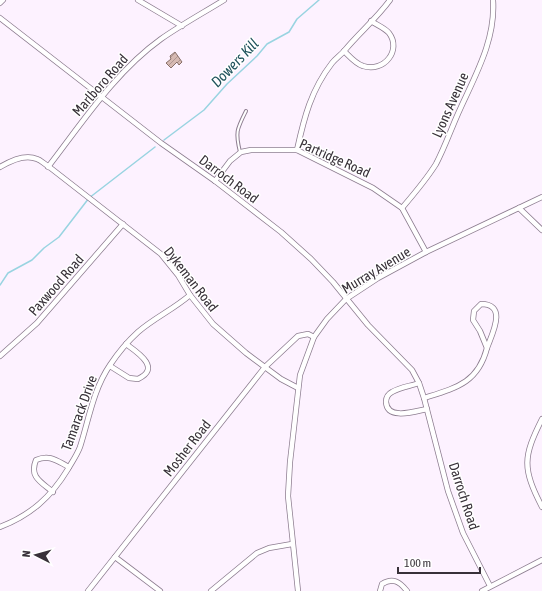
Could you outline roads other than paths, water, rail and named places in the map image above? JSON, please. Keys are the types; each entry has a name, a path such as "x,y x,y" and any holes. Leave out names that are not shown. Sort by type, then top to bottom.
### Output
{"street":[{"path":"0,3 3,0"},
{"path":"138,0 182,26"},
{"name":"Marlboro Road","path":"48,167 120,75 161,39 224,0"},
{"path":"298,150 306,113 323,75 333,61 344,51 390,0"},
{"name":"Lyons Avenue","path":"402,208 422,185 436,164 464,102 488,46 493,17 493,0"},
{"name":"Darroch Road","path":"0,18 161,143 215,181 281,232 311,259 333,282 368,325 412,370 419,383 424,398 448,491 463,533 490,586"},
{"path":"344,51 358,64 364,66 379,66 386,63 392,49 392,39 388,33 371,21"},
{"name":"Partridge Road","path":"240,153 251,150 298,150 373,188 402,208 426,252"},
{"path":"215,181 230,161 240,153"},
{"path":"0,167 12,160 32,158 37,159 48,167"},
{"name":"Dykeman Road","path":"48,167 161,254 213,324 234,344 265,367 298,388"},
{"name":"Murray Avenue","path":"298,591 288,496 290,462 300,375 314,337 327,319 346,299 378,278 426,252 542,197"},
{"path":"519,208 542,230"},
{"name":"Paxwood Road","path":"0,356 37,324 123,224"},
{"name":"Tamarack Drive","path":"0,527 26,514 53,492 77,455 94,397 110,366 126,344 138,331 178,305 190,295"},
{"path":"424,398 445,392 466,381 480,367 487,348 496,323 497,315 491,305 487,304 479,305 476,308 473,314 473,320 480,331 487,348"},
{"name":"Mosher Road","path":"88,591 265,367 298,336 308,334 314,337"},
{"name":"Tamarack Drive","path":"110,366 131,378 138,379 146,374 148,368 146,361 141,355 126,344"},
{"path":"419,383 392,392 387,397 386,405 390,411 399,414 427,409"},
{"path":"542,419 530,445 527,462 529,481 542,507"},
{"name":"Tamarack Drive","path":"53,492 38,480 34,474 33,470 36,460 43,457 50,458 69,467"},
{"path":"211,591 257,554 269,548 292,544"},
{"path":"115,557 160,591"},
{"path":"482,591 542,560"},
{"path":"380,591 382,584 390,580 399,582 407,591"}],"lane":[{"path":"240,153 236,138 246,111"}],"waterway":[{"name":"Dowers Kill","path":"164,140 204,110 227,84 257,56 267,44 289,32 297,19 319,0"},
{"name":"Dowers Kill","path":"0,285 8,273 32,260 44,248 59,237 89,198 155,147"}]}
